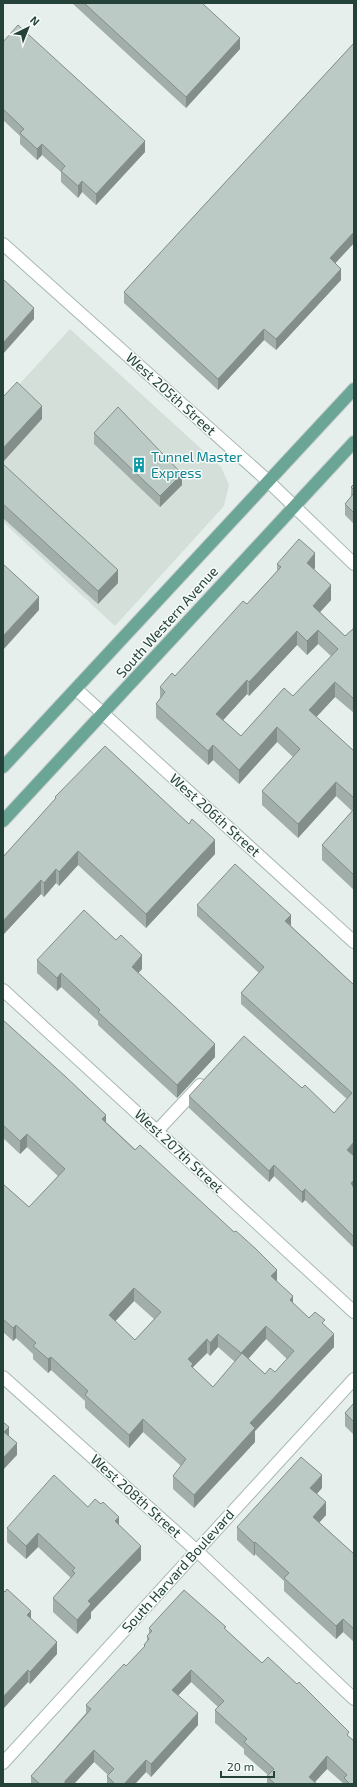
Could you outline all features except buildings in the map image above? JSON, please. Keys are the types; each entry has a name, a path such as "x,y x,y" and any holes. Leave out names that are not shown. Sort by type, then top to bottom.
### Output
{"main road":[{"name":"South Western Avenue","path":"3,767 354,389"},
{"name":"South Western Avenue","path":"3,821 104,714 219,586 295,508 354,442"}],"street":[{"name":"West 205th Street","path":"3,244 268,481 354,564"},
{"name":"West 206th Street","path":"76,689 354,942"},
{"name":"West 207th Street","path":"3,990 354,1312"},
{"path":"157,1131 208,1075"},
{"name":"West 208th Street","path":"3,1377 196,1551 354,1699"},
{"name":"South Harvard Boulevard","path":"3,1763 354,1379"}],"shaded area":[{"path":"70,329 221,467 229,485 224,506 115,626 3,522 3,402"}],"place":[{"name":"Tunnel Master Express","path":"139,465"}]}
